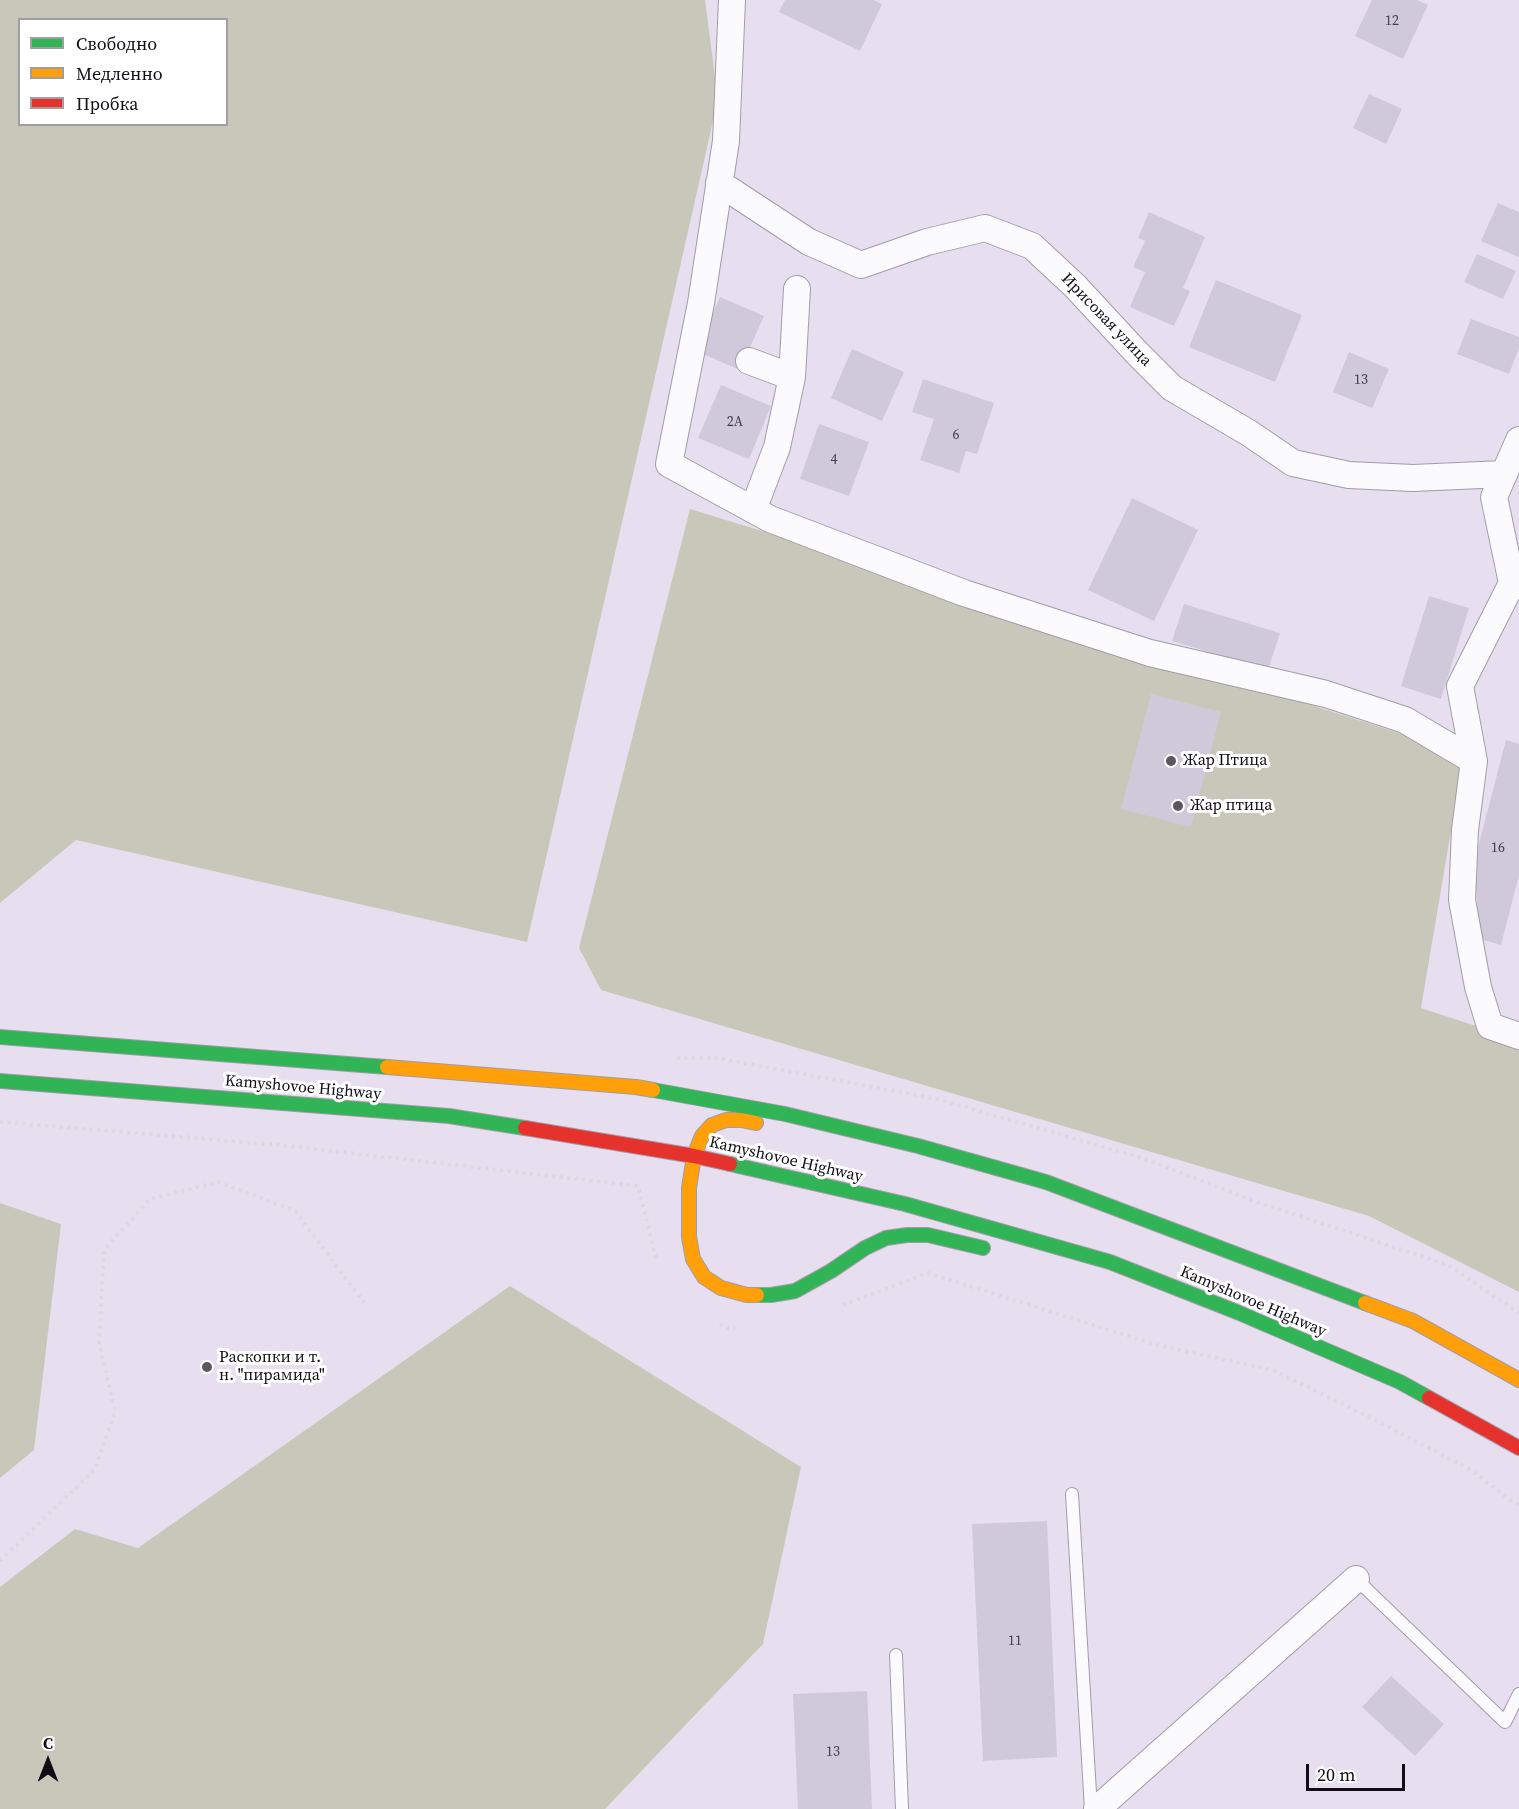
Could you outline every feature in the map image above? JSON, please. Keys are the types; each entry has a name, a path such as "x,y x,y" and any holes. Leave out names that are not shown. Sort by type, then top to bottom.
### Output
{"main road":[{"name":"Kamyshovoe Highway","path":"0,1037 636,1087 785,1114 918,1146 1046,1182 1413,1322 1519,1380"},
{"name":"Kamyshovoe Highway","path":"0,1081 449,1116 694,1156 905,1204 1110,1262 1236,1312 1400,1382 1519,1449"},
{"path":"774,1127 741,1120 726,1120 712,1125 702,1136 694,1156 689,1188 688,1237 693,1259 704,1277 721,1288 747,1294 771,1295 795,1291 831,1271 865,1248 886,1238 907,1235 928,1235 993,1251"},
{"path":"839,1141 860,1146 888,1148 918,1146"},
{"path":"1074,1265 1110,1262"}],"street":[{"path":"732,0 726,141 701,303 669,464 770,519 964,594 1150,653 1326,694 1405,720 1474,761"},
{"name":"Ирисовая улица","path":"719,183 809,242 861,265 927,242 985,228 1032,246 1075,286 1172,388 1250,434 1293,463 1349,475 1413,478 1504,474"},
{"path":"753,510 777,447 792,377 797,290"},
{"path":"749,361 792,377"},
{"path":"1519,440 1494,497 1511,541 1512,583 1460,686 1474,761 1465,830 1462,900 1478,987 1490,1026 1519,1036"},
{"path":"1097,1809 1356,1579"}],"lane":[{"path":"1072,1494 1091,1809"},
{"path":"1356,1579 1505,1722 1519,1694"},
{"path":"896,1655 902,1809"}],"path":[{"path":"0,1561 95,1469 115,1411 99,1343 104,1250 150,1199 218,1182 295,1212 366,1305"},
{"path":"1260,1203 1448,1265 1519,1313"},
{"path":"1471,1470 1519,1505"}],"shaded area":[{"path":"0,0 705,0 718,99 527,942 76,840 0,903"},
{"path":"690,509 909,576 1464,754 1421,1008 1519,1040 1519,1292 1369,1216 601,990 579,948"},
{"path":"0,1203 61,1224 34,1450 0,1478"},
{"path":"510,1286 801,1467 763,1644 605,1809 0,1809 0,1587 75,1529 138,1548"}],"building":[{"path":"785,0 873,0 882,4 860,51 779,12"},
{"path":"1372,0 1417,0 1428,5 1403,59 1355,36"},
{"path":"1369,94 1402,109 1386,144 1353,128"},
{"path":"1498,203 1519,212 1519,257 1481,241"},
{"path":"1149,212 1205,237 1183,288 1190,291 1174,326 1130,307 1145,272 1133,267 1145,241 1138,238"},
{"path":"1477,254 1516,271 1503,299 1464,282"},
{"path":"1216,280 1302,315 1275,382 1189,347"},
{"path":"720,297 764,316 740,370 696,351"},
{"path":"1471,319 1519,337 1519,348 1509,374 1457,354"},
{"path":"852,349 904,372 882,421 831,398"},
{"path":"1349,352 1389,369 1372,408 1333,392"},
{"path":"923,379 994,403 977,454 966,451 959,473 920,460 934,419 912,412"},
{"path":"721,385 771,406 749,459 698,438"},
{"path":"819,424 869,442 849,496 800,479"},
{"path":"1132,498 1198,530 1154,621 1088,590"},
{"path":"1429,596 1469,608 1441,699 1401,686"},
{"path":"1184,604 1280,633 1268,670 1172,641"},
{"name":"Жар Птица","path":"1151,694 1221,712 1191,827 1121,809"},
{"path":"1506,740 1519,744 1519,875 1501,945 1480,939 1474,863"},
{"path":"1047,1521 1057,1757 983,1761 972,1524"},
{"path":"1391,1676 1444,1724 1415,1756 1362,1707"},
{"path":"867,1691 872,1809 798,1809 793,1694"}],"traffic: fast":[{"path":"0,1037 387,1067"},
{"path":"0,1081 449,1116 525,1128"},
{"path":"653,1090 785,1114 918,1146 1046,1182 1365,1303"},
{"path":"730,1164 905,1204 1110,1262 1237,1312 1400,1382 1429,1398"},
{"path":"757,1295 795,1291 831,1271 865,1248 886,1238 928,1235 983,1248"}],"traffic: slow":[{"path":"387,1067 653,1090"},
{"path":"756,1123 726,1120 712,1125 702,1136 694,1156 689,1188 689,1237 693,1259 704,1277 721,1288 747,1295 757,1295"},
{"path":"1365,1303 1413,1321 1519,1380"}],"traffic: jam":[{"path":"525,1128 730,1164"},
{"path":"1429,1398 1519,1448"}],"place":[{"name":"Жар Птица","path":"1171,761"},
{"name":"Жар птица","path":"1178,806"},
{"name":"Раскопки и т. н. \"пирамида\"","path":"207,1367"}]}
